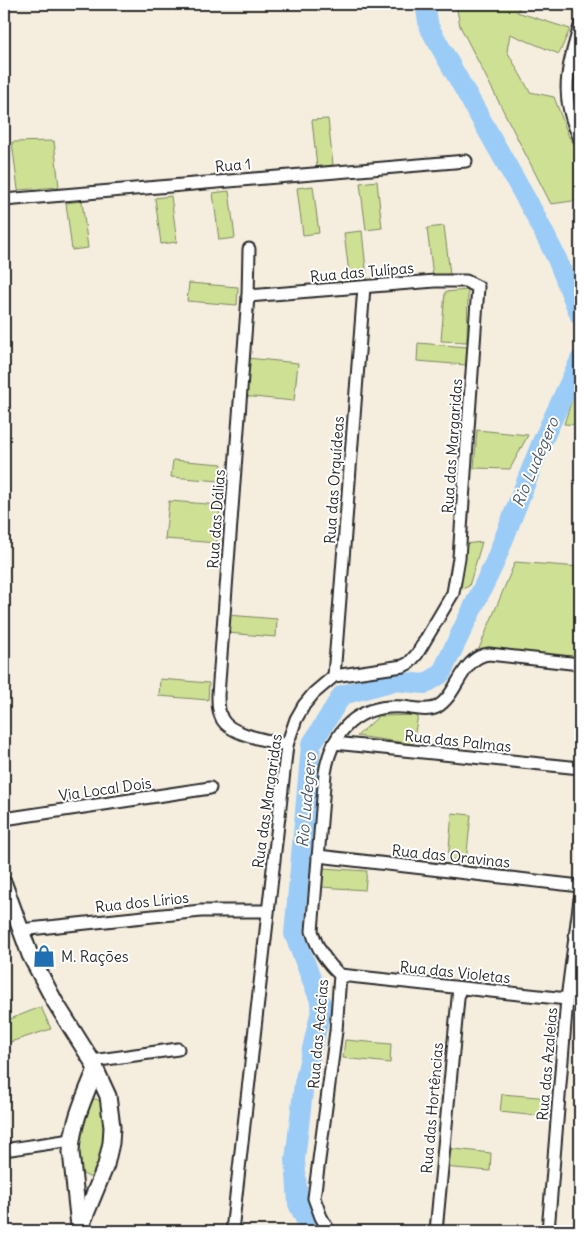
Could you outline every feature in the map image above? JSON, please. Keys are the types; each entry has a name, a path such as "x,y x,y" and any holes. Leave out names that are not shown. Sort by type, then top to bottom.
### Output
{"main road":[{"path":"4,884 30,955 55,1002 94,1065 108,1096 112,1128 111,1144 100,1180 80,1230"},
{"path":"80,1230 71,1140 94,1065"},
{"path":"85,1096 97,1094 108,1096"},
{"path":"74,1178 88,1182 100,1180"}],"street":[{"path":"580,26 569,62 566,80 569,108 580,139"},
{"name":"Rua 1","path":"4,200 466,161"},
{"name":"Rua das Dálias","path":"250,249 218,686 219,707 221,718 232,729 287,745"},
{"name":"Rua das Tulípas","path":"248,296 457,280 466,281 478,287"},
{"name":"Rua das Orquídeas","path":"334,676 364,287"},
{"name":"Rua das Margaridas","path":"232,1231 287,745 296,719 304,705 314,693 334,676 397,667 409,663 417,654 453,592 459,558 478,287"},
{"name":"Rua das Acácias","path":"329,1231 314,1198 336,1031 340,975 322,956 312,931 325,773 329,752 348,724 357,716 370,710 387,706 427,710 438,706 451,692 468,666 478,656 489,654 580,664"},
{"name":"Rua das Palmas","path":"334,743 580,768"},
{"name":"Via Local Dois","path":"4,819 210,788"},
{"name":"Rua das Oravinas","path":"318,856 580,886"},
{"name":"Rua das Azaleias","path":"548,1231 567,999 580,900"},
{"name":"Rua dos Lírios","path":"20,930 201,911 267,911"},
{"name":"Rua das Violetas","path":"340,975 567,999"},
{"name":"Rua das Hortências","path":"436,1231 459,988"},
{"path":"94,1065 178,1049"},
{"path":"4,1150 71,1140"}],"green space":[{"path":"456,4 521,4 517,12 570,29 559,54 510,34 507,51 530,92 554,97 569,137 580,152 580,200 551,204 460,26"},
{"path":"580,40 580,124 574,103 573,82"},
{"path":"328,119 333,165 317,167 312,120"},
{"path":"54,141 59,187 18,190 12,142"},
{"path":"377,181 382,228 366,230 360,183"},
{"path":"313,186 319,233 303,235 297,188"},
{"path":"229,191 235,238 219,240 213,193"},
{"path":"171,196 177,242 161,244 155,198"},
{"path":"82,201 88,248 72,250 66,203"},
{"path":"444,226 450,274 433,276 427,228"},
{"path":"362,231 367,279 350,281 344,233"},
{"path":"189,283 238,287 237,305 187,301"},
{"path":"468,290 467,342 441,341 445,292"},
{"path":"418,343 467,347 466,365 417,361"},
{"path":"247,358 298,363 294,401 243,396"},
{"path":"580,374 580,425 564,424"},
{"path":"477,430 528,435 510,469 474,468"},
{"path":"173,460 222,464 220,481 171,477"},
{"path":"169,501 220,505 217,543 165,539"},
{"path":"482,542 469,586 460,590 464,544"},
{"path":"515,562 580,567 580,661 478,651"},
{"path":"228,615 277,619 276,637 227,633"},
{"path":"160,679 209,683 208,700 159,696"},
{"path":"418,715 413,744 357,736 379,716"},
{"path":"452,813 471,815 466,861 448,860"},
{"path":"323,868 367,871 365,890 322,887"},
{"path":"41,1007 51,1029 4,1044 4,1019 5,1021"},
{"path":"345,1040 391,1044 390,1063 343,1058"},
{"path":"502,1094 549,1098 547,1117 500,1112"},
{"path":"96,1099 102,1102 105,1122 103,1154 94,1176 89,1177 83,1174 78,1156 78,1146 91,1100"},
{"path":"445,1148 491,1153 490,1171 443,1167"}],"waterway":[{"name":"Rio Ludegero","path":"425,4 429,27 534,213 557,259 580,316"},
{"name":"Rio Ludegero","path":"311,1231 298,1204 295,1160 304,1083 322,1006 294,934 311,745 342,695 394,681 425,684 441,674 494,564 541,444 580,360"}],"place":[{"name":"M. Rações","path":"44,956"}]}
